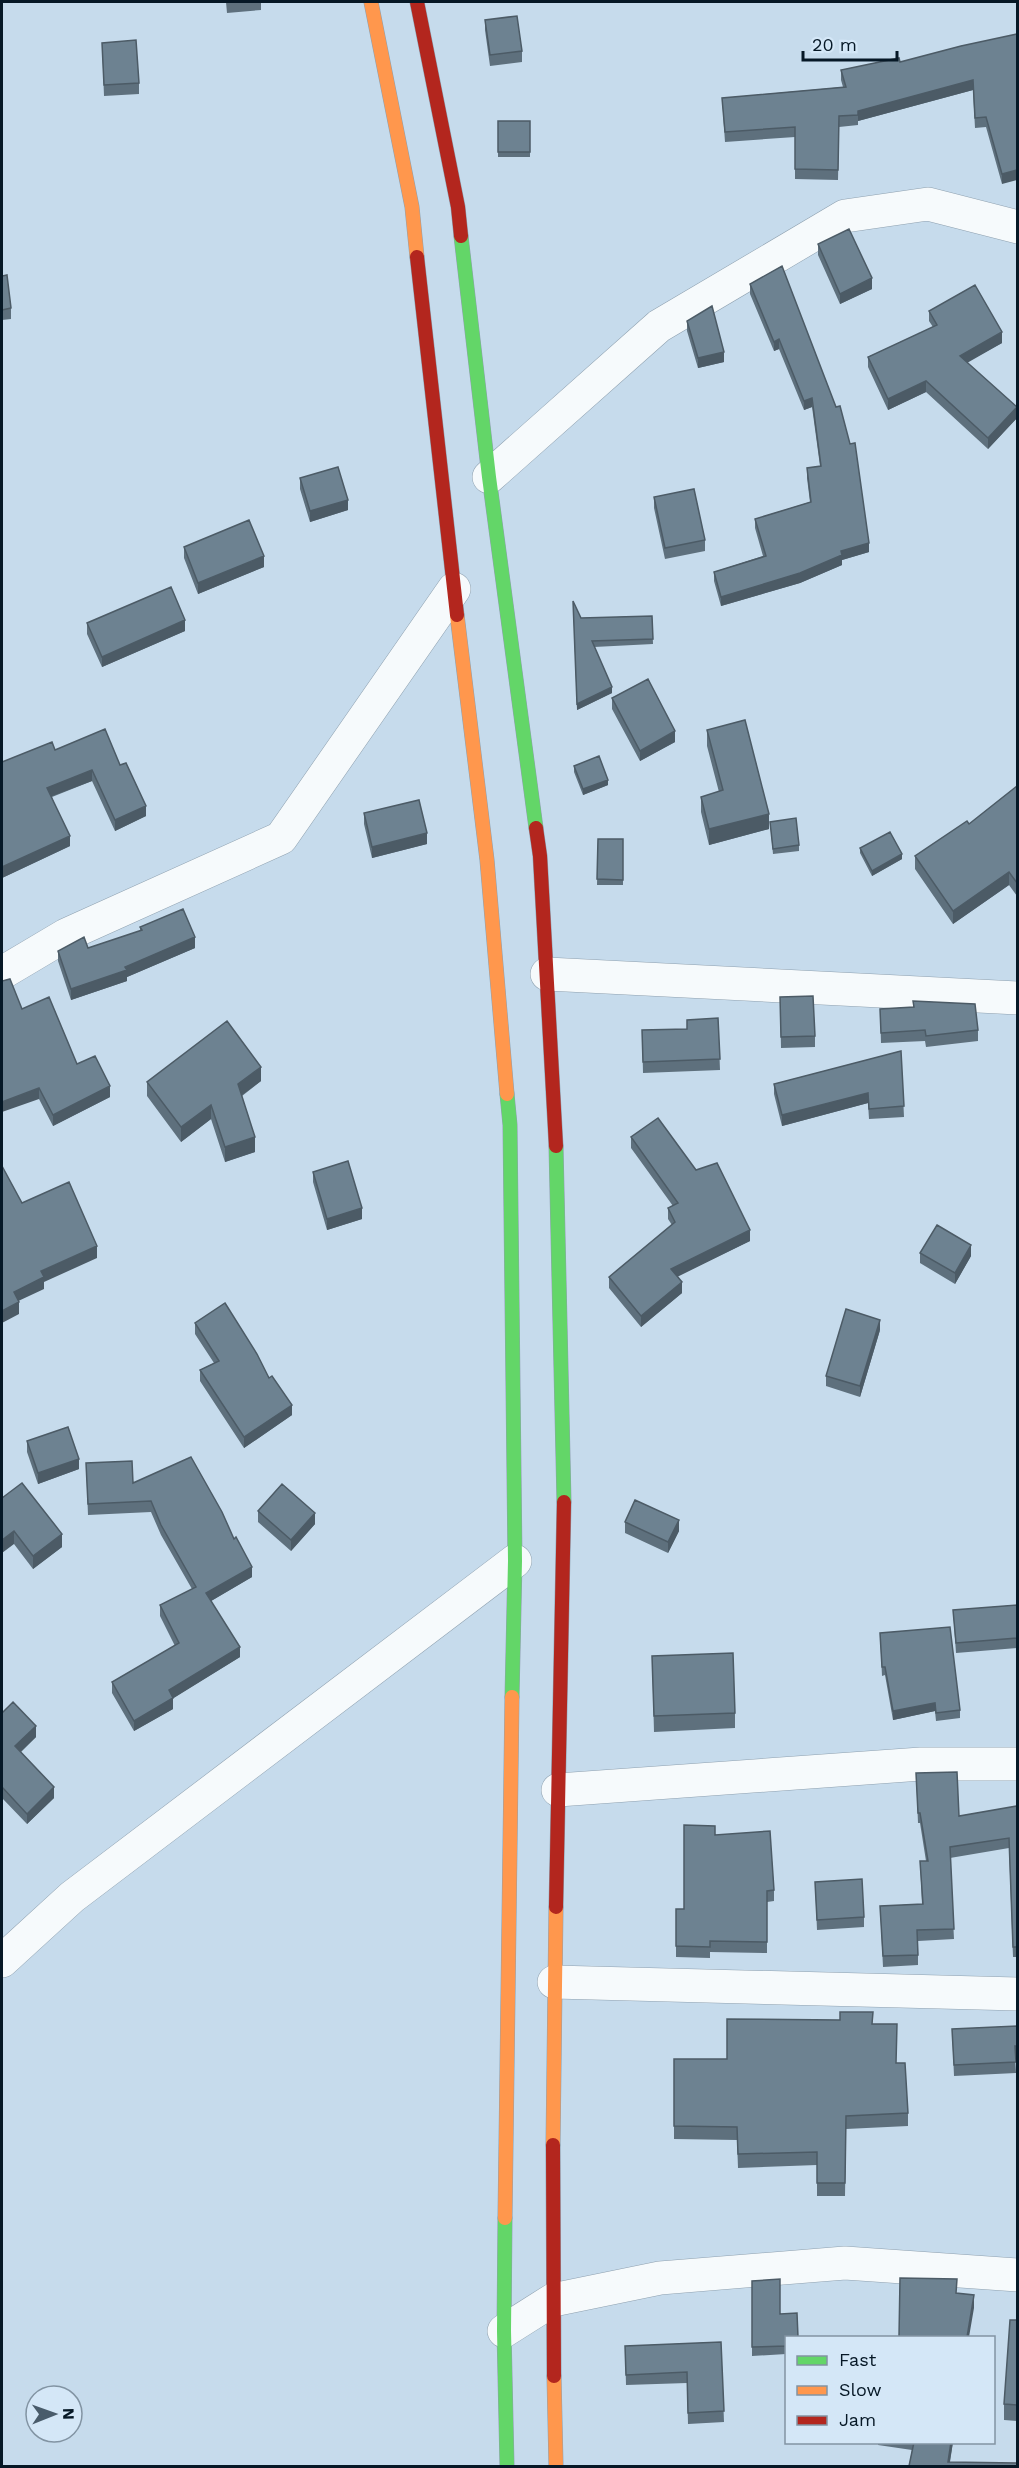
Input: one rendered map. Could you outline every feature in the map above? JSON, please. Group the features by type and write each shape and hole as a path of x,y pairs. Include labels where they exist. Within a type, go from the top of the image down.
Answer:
{"main road":[{"path":"371,2 412,207 454,589 487,860 510,1125 515,1561 504,2331 507,2466"},
{"path":"417,2 458,207 489,477 540,856 556,1130 563,1505 554,1983 553,2300 556,2466"}],"street":[{"path":"489,477 659,326 845,216 928,204 1017,227"},
{"path":"2,973 66,935 281,838 454,589"},
{"path":"547,974 1017,998"},
{"path":"2,1961 72,1897 515,1561"},
{"path":"558,1790 921,1764 1017,1764"},
{"path":"554,1983 1017,1994"},
{"path":"504,2331 553,2300 660,2278 845,2264 1017,2275"}],"building":[{"path":"517,16 522,51 490,55 485,20"},
{"path":"1017,34 1017,170 1002,174 986,117 975,118 973,80 858,111 858,115 839,116 838,170 795,169 795,127 725,132 722,98 846,87 841,70 899,58 900,62"},
{"path":"136,40 139,83 104,85 102,43"},
{"path":"498,121 530,121 530,152 498,152"},
{"path":"849,229 872,278 840,294 818,244"},
{"path":"782,266 836,407 840,406 850,444 855,443 869,543 841,551 842,555 800,573 721,597 714,572 766,556 755,519 811,502 807,468 821,466 812,398 804,401 779,339 774,342 750,284"},
{"path":"7,275 11,308 2,310 2,276"},
{"path":"975,285 1002,332 960,356 1017,407 988,438 926,381 888,399 868,357 937,325 929,311"},
{"path":"712,306 724,352 698,358 687,321"},
{"path":"338,467 348,500 310,511 300,478"},
{"path":"694,489 705,540 665,548 654,497"},
{"path":"249,520 264,556 198,583 184,547"},
{"path":"171,587 185,620 102,657 87,623"},
{"path":"573,601 581,618 652,616 653,639 592,641 612,687 577,704"},
{"path":"648,679 675,731 640,751 612,698"},
{"path":"745,720 769,814 709,829 701,797 723,790 707,730"},
{"path":"105,729 120,765 126,763 146,806 115,820 92,770 47,788 70,836 2,867 2,762 52,742 55,750"},
{"path":"599,756 608,780 583,789 574,766"},
{"path":"1017,786 1017,883 1009,872 953,911 915,856 967,821 969,824"},
{"path":"419,800 427,833 372,847 364,813"},
{"path":"796,818 799,845 773,849 770,822"},
{"path":"890,832 902,854 872,871 860,848"},
{"path":"598,839 623,839 623,880 597,879"},
{"path":"183,909 195,937 125,967 127,970 71,989 58,951 84,937 88,948 142,930 140,927"},
{"path":"10,979 22,1009 49,997 77,1064 95,1056 110,1086 53,1115 39,1088 2,1102 2,981"},
{"path":"813,996 815,1036 781,1037 780,997"},
{"path":"913,1001 975,1004 978,1030 926,1036 925,1030 881,1033 880,1009 914,1007"},
{"path":"718,1018 720,1059 643,1062 642,1030 687,1029 687,1020"},
{"path":"227,1021 261,1067 238,1084 255,1137 225,1147 211,1105 181,1127 147,1082"},
{"path":"901,1051 904,1106 869,1109 868,1093 782,1115 774,1084"},
{"path":"658,1118 696,1170 717,1163 750,1230 671,1269 682,1282 641,1316 609,1277 675,1222 668,1208 678,1203 631,1137"},
{"path":"348,1161 362,1208 327,1219 313,1172"},
{"path":"2,1166 22,1203 69,1182 97,1246 41,1271 44,1277 14,1292 19,1302 2,1311"},
{"path":"937,1225 971,1245 955,1273 920,1253"},
{"path":"225,1303 269,1378 272,1376 292,1405 244,1437 200,1370 219,1361 195,1323"},
{"path":"846,1309 880,1320 860,1386 826,1376"},
{"path":"68,1427 79,1459 38,1473 27,1441"},
{"path":"191,1457 222,1512 234,1539 236,1537 252,1567 206,1593 240,1647 169,1690 173,1698 134,1721 112,1682 179,1643 160,1605 196,1587 161,1525 151,1501 88,1504 86,1463 132,1461 133,1483"},
{"path":"22,1483 62,1534 33,1556 14,1531 2,1540 2,1498"},
{"path":"282,1484 315,1513 291,1540 258,1511"},
{"path":"635,1500 679,1520 668,1542 625,1522"},
{"path":"1017,1605 1017,1638 956,1643 953,1610"},
{"path":"950,1627 960,1710 936,1713 935,1703 893,1711 885,1667 882,1667 880,1633"},
{"path":"733,1653 735,1713 654,1716 652,1656"},
{"path":"13,1702 36,1726 15,1746 54,1787 27,1814 2,1787 2,1713"},
{"path":"957,1772 959,1816 1017,1806 1017,1947 1013,1947 1009,1838 950,1847 954,1929 917,1930 918,1955 883,1956 880,1906 923,1904 920,1861 928,1861 920,1813 918,1813 916,1773"},
{"path":"684,1825 715,1826 715,1835 770,1831 774,1890 767,1891 767,1942 710,1941 710,1947 676,1946 676,1909 684,1909"},
{"path":"862,1879 864,1917 817,1920 815,1882"},
{"path":"840,2012 873,2012 872,2024 897,2024 896,2063 905,2063 908,2113 846,2116 845,2183 817,2183 817,2152 738,2154 737,2127 674,2126 674,2059 727,2059 727,2019 840,2020"},
{"path":"1017,2026 1016,2062 954,2065 952,2029"},
{"path":"900,2278 957,2279 956,2293 974,2295 967,2336 899,2336"},
{"path":"780,2279 780,2314 797,2313 798,2336 785,2336 785,2346 752,2347 752,2281"},
{"path":"1010,2320 1017,2320 1017,2405 1004,2404"},
{"path":"721,2342 724,2411 688,2413 687,2372 626,2375 625,2346"},
{"path":"914,2444 951,2444 948,2462 1017,2463 1017,2466 909,2466"}],"traffic: fast":[{"path":"461,236 489,477 536,828"},
{"path":"507,1094 510,1125 515,1561 512,1697"},
{"path":"556,1146 564,1502"},
{"path":"505,2218 504,2331 507,2466"}],"traffic: slow":[{"path":"371,2 412,207 417,257"},
{"path":"457,615 487,860 507,1094"},
{"path":"505,2218 512,1697"},
{"path":"553,2145 556,1907"},
{"path":"554,2376 556,2466"}],"traffic: jam":[{"path":"417,2 458,207 461,236"},
{"path":"417,257 457,615"},
{"path":"536,828 540,856 556,1146"},
{"path":"556,1907 564,1502"},
{"path":"553,2145 554,2376"}]}
